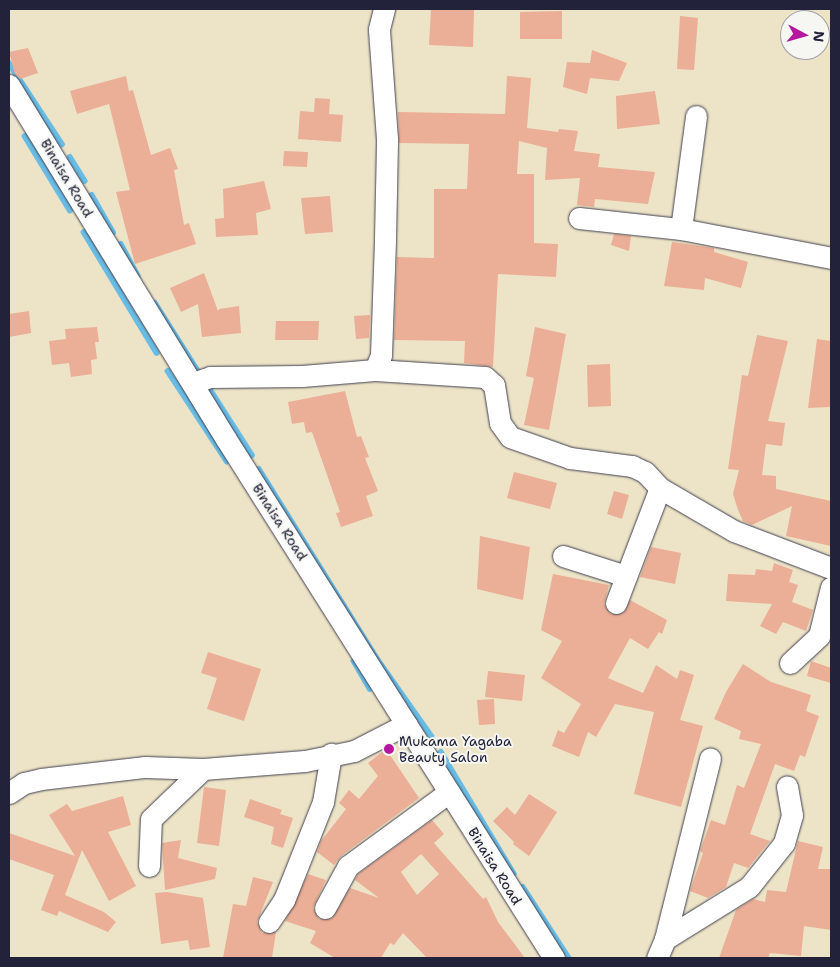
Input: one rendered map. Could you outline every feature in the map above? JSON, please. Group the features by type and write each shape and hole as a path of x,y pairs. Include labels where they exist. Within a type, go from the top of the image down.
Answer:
{"street":[{"path":"375,370 381,355 385,238 387,139 379,29 384,9"},
{"name":"Binaisa Road","path":"9,85 192,383 554,958"},
{"path":"681,228 696,116"},
{"path":"579,218 681,228 831,258"},
{"path":"192,383 210,377 302,376 375,370 485,378 494,385 500,423 510,437 570,458 632,466 646,472 660,488 734,531 831,568"},
{"path":"616,603 660,488"},
{"path":"563,556 626,576"},
{"path":"790,663 819,636 831,587"},
{"path":"9,793 24,783 80,774 145,767 203,770 305,762 331,754 354,750 407,724"},
{"path":"269,922 284,900 320,810 331,754"},
{"path":"657,958 665,939 710,759"},
{"path":"149,866 152,819 203,770"},
{"path":"665,939 749,887 784,843 792,815 787,786"},
{"path":"324,908 348,866 449,792"}],"building":[{"path":"431,9 474,9 473,47 429,45"},
{"path":"562,11 562,39 520,39 520,12"},
{"path":"680,16 698,18 694,70 677,69"},
{"path":"28,48 38,73 20,79 15,74 9,52"},
{"path":"592,50 627,63 619,81 590,78 587,94 563,87 567,62 590,63"},
{"path":"126,76 129,91 133,90 151,155 170,148 178,169 174,170 184,225 189,223 196,244 135,264 116,192 130,190 109,104 77,114 70,91"},
{"path":"507,76 531,78 527,128 558,132 559,129 578,131 574,151 600,154 598,167 655,172 648,204 595,199 594,207 577,205 580,178 545,180 547,148 519,141 517,174 534,174 534,243 558,244 556,277 498,274 493,367 464,363 465,341 394,340 397,257 434,258 434,189 467,189 469,144 399,143 398,112 505,114"},
{"path":"655,91 660,124 617,129 616,96"},
{"path":"315,98 330,99 329,114 343,115 341,142 298,139 300,111 314,112"},
{"path":"284,151 308,152 307,167 283,166"},
{"path":"264,181 271,209 256,213 258,235 216,237 215,219 224,218 223,189"},
{"path":"330,196 333,232 305,234 301,198"},
{"path":"614,234 631,236 629,251 611,245"},
{"path":"672,242 714,248 714,252 748,262 741,288 705,278 704,290 664,286"},
{"path":"204,273 218,311 219,309 239,306 241,333 202,337 198,304 181,312 170,288"},
{"path":"29,311 31,333 9,337 9,314"},
{"path":"370,315 369,338 356,339 354,316"},
{"path":"276,321 319,321 318,340 275,340"},
{"path":"97,327 99,342 95,342 97,359 91,360 92,374 71,377 69,363 52,365 49,341 66,339 65,329"},
{"path":"535,327 566,334 549,430 524,425 534,378 526,376"},
{"path":"757,335 788,341 768,421 785,423 782,446 766,444 762,475 776,476 776,489 831,501 831,546 786,536 792,506 752,525 743,521 738,510 733,494 739,470 728,469 742,375 748,376"},
{"path":"817,339 831,341 830,407 808,408"},
{"path":"610,364 611,406 588,407 587,365"},
{"path":"345,391 357,437 361,436 369,457 365,458 378,491 366,496 373,516 341,527 336,513 340,512 312,432 306,433 304,422 292,424 288,402"},
{"path":"514,472 557,483 550,509 507,498"},
{"path":"614,491 629,495 622,519 607,514"},
{"path":"480,536 530,547 523,600 477,589"},
{"path":"651,547 681,553 675,584 640,577"},
{"path":"774,563 793,570 789,582 798,585 792,602 813,610 806,631 783,622 776,634 760,626 772,604 726,601 728,574 755,575 756,569 772,571"},
{"path":"553,574 609,585 604,604 611,614 623,613 630,600 667,620 662,634 659,632 648,649 630,638 608,678 643,693 656,665 677,679 680,670 694,675 680,720 703,726 681,807 634,794 654,712 615,704 596,737 588,732 579,757 552,746 558,730 564,733 581,704 541,678 562,641 541,630"},
{"path":"208,652 261,669 244,721 207,709 217,678 201,673"},
{"path":"811,661 831,668 831,683 807,676"},
{"path":"743,664 771,682 811,695 806,711 819,716 805,757 800,755 794,771 775,764 750,834 770,841 748,868 734,863 726,887 708,898 690,891 703,853 700,851 711,820 725,825 737,785 744,788 761,744 739,739 741,731 714,719 726,692"},
{"path":"488,671 525,675 522,701 485,697"},
{"path":"494,699 495,724 479,725 477,700"},
{"path":"386,749 419,798 341,856 334,865 317,852 321,841 346,809 339,803 349,790 359,799 378,776 368,763"},
{"path":"204,787 226,790 219,846 197,843"},
{"path":"529,794 557,812 529,856 513,844 514,842 493,821 507,807 515,815"},
{"path":"123,796 131,825 108,832 136,886 109,901 82,850 65,895 104,912 116,922 108,932 59,911 57,916 41,910 54,875 9,859 9,833 75,856 49,815 67,804 72,811"},
{"path":"250,799 282,810 280,814 293,818 283,848 271,844 274,827 244,817"},
{"path":"432,820 444,834 434,843 483,899 486,897 498,922 525,958 427,958 403,933 394,945 390,943 381,958 335,958 310,943 316,931 285,921 308,874 326,880 313,908 319,919 332,918 350,888 379,898 355,880 358,874","holes":["421,854 439,874 417,895 401,872"]},
{"path":"181,840 178,858 217,868 215,879 165,890 162,843"},
{"path":"798,841 823,847 818,869 831,869 831,930 804,926 801,956 770,953 768,958 719,958 736,910 753,899 765,902 767,890 786,892"},
{"path":"253,877 273,882 257,922 262,933 276,932 272,958 223,958 233,904 246,906"},
{"path":"167,892 203,898 210,947 190,950 188,940 161,944 155,893"}],"waterway":[{"path":"9,63 62,144"},
{"path":"25,136 70,210"},
{"path":"70,157 85,181"},
{"path":"92,195 113,232"},
{"path":"84,232 157,353"},
{"path":"121,244 138,276"},
{"path":"155,303 198,371"},
{"path":"168,371 227,461"},
{"path":"208,386 252,455"},
{"path":"259,469 378,660 435,741"},
{"path":"354,661 370,689"},
{"path":"441,752 514,874"},
{"path":"523,887 569,958"}],"place":[{"name":"Mukama Yagaba Beauty Salon","path":"389,749"}]}
